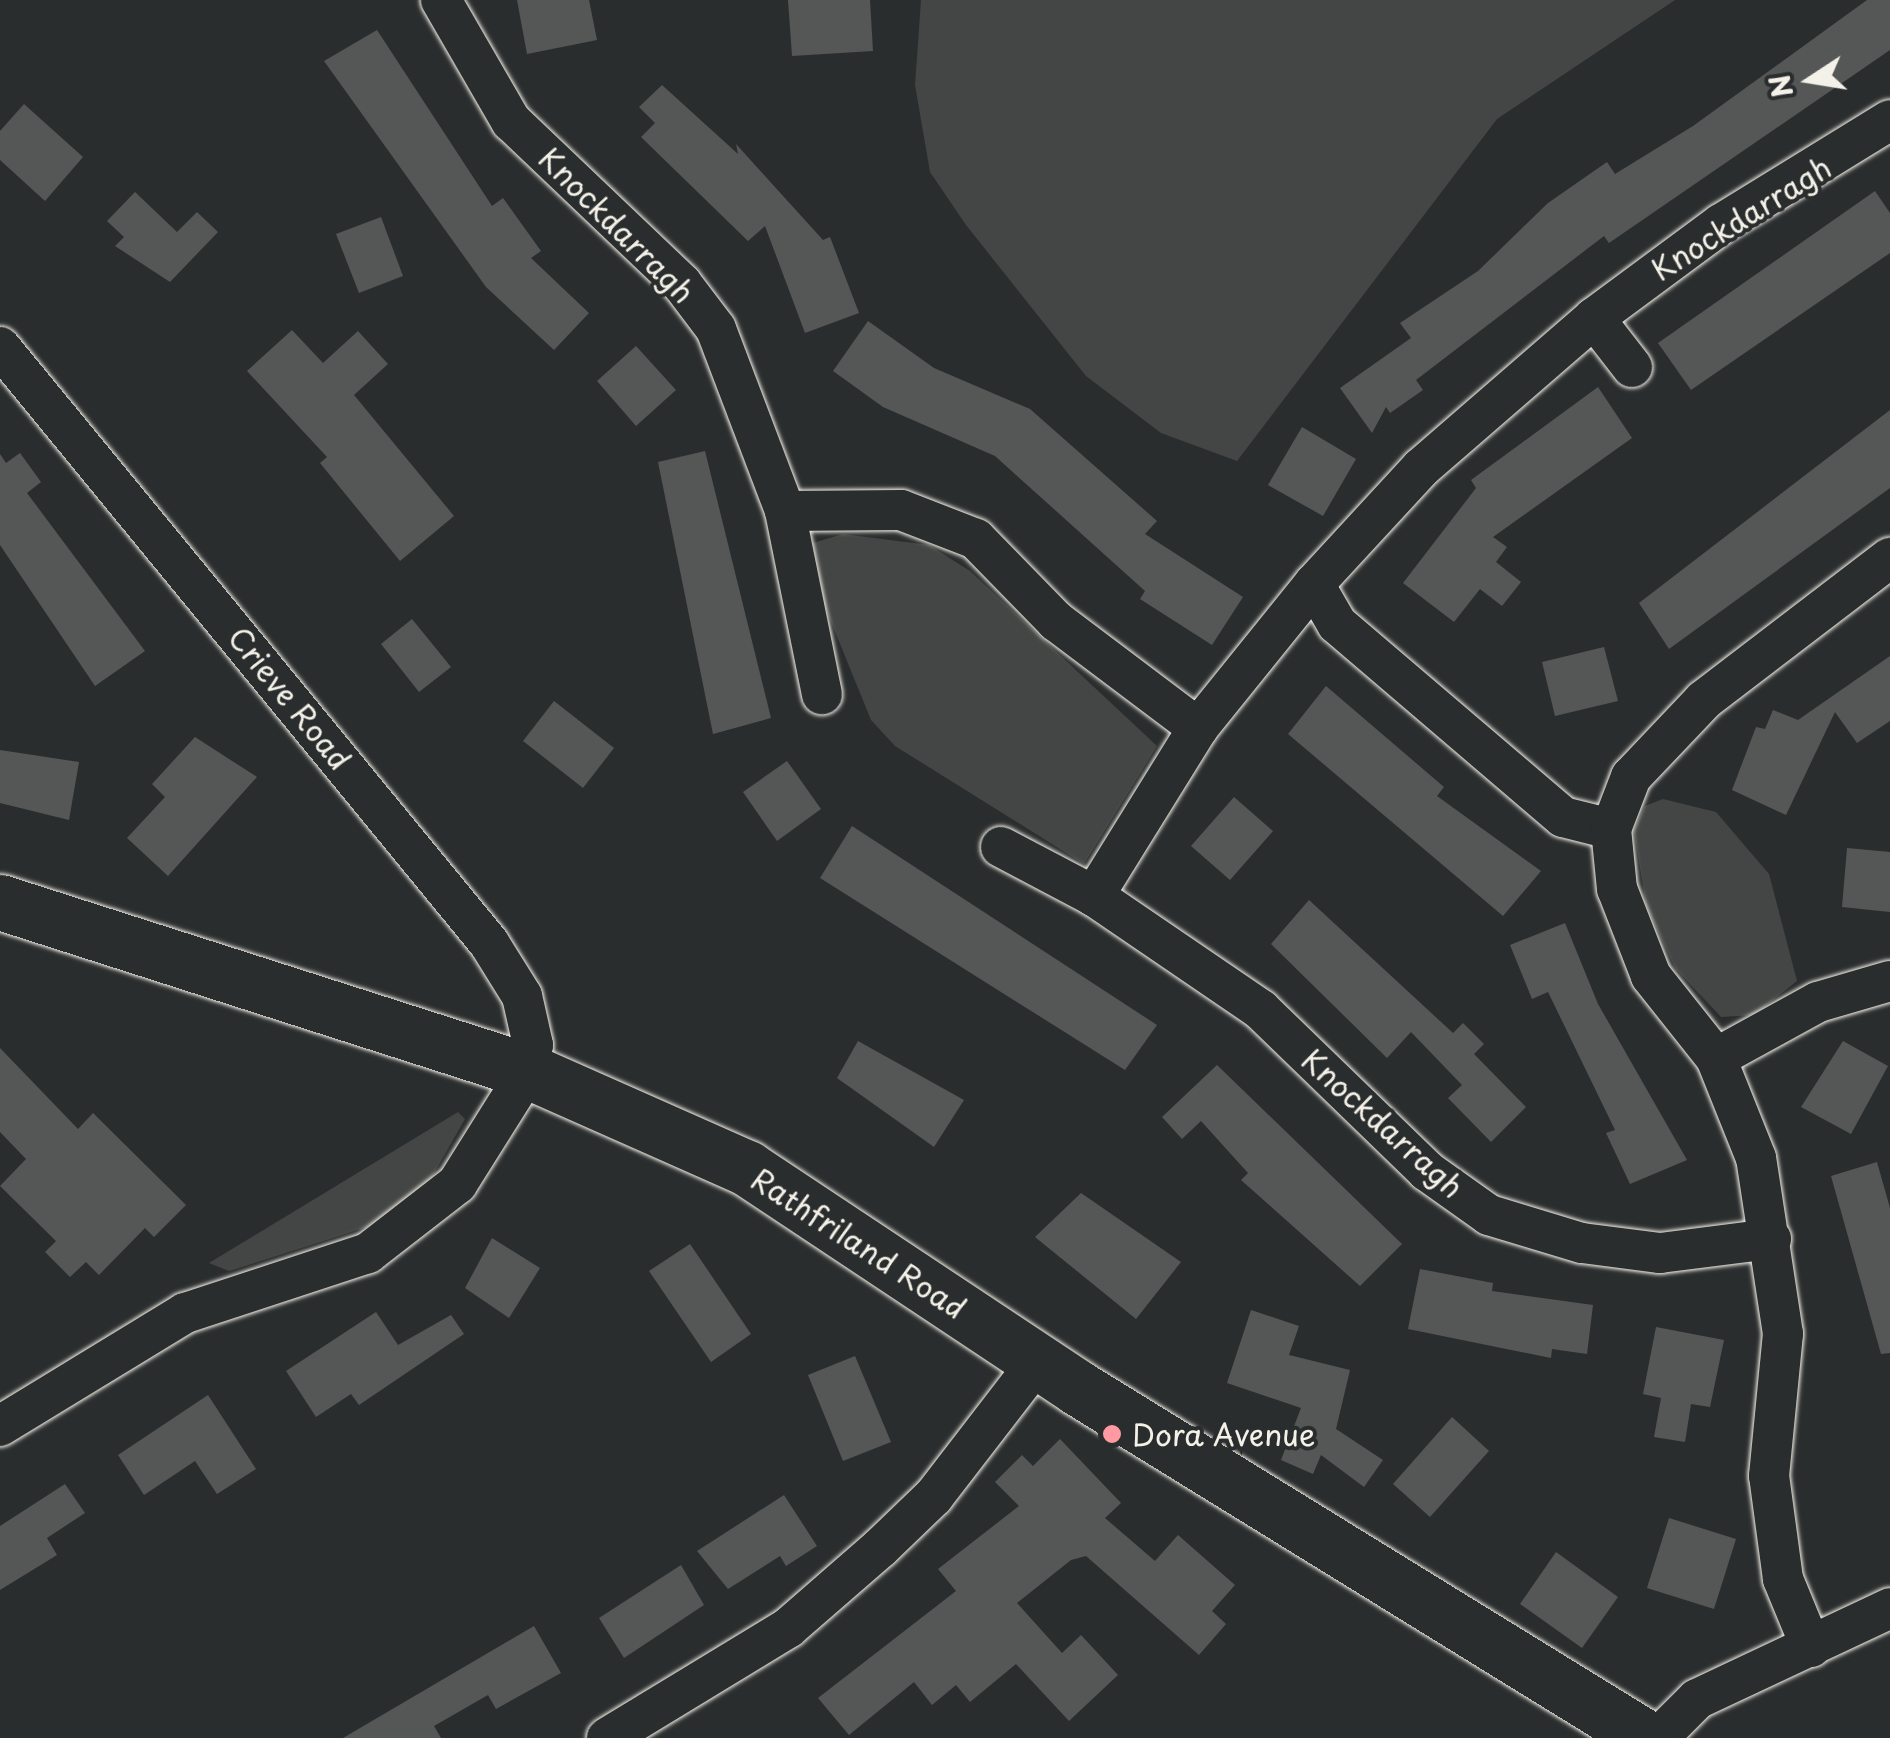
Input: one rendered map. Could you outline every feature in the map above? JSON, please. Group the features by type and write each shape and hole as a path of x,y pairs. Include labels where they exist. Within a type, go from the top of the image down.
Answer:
{"main road":[{"name":"Rathfriland Road","path":"0,902 528,1072 747,1168 1038,1361 1632,1734"}],"street":[{"name":"Knockdarragh","path":"441,0 511,121 682,284 716,329 785,511 822,694"},
{"name":"Knockdarragh","path":"1094,896 1198,728 1314,584 1421,468 1594,318 1721,224 1890,120"},
{"path":"1594,318 1632,367"},
{"name":"Crieve Road","path":"0,348 489,944 522,996 528,1072"},
{"path":"785,511 900,510 976,539 1056,621 1198,728"},
{"path":"1811,1647 1783,1579 1769,1476 1783,1334 1756,1158 1716,1058 1651,976 1617,889 1611,829 1631,777 1704,700 1890,558"},
{"path":"1314,584 1336,624 1563,816 1611,829"},
{"name":"Knockdarragh","path":"1001,846 1094,896 1261,1010 1427,1171 1489,1215 1582,1243 1660,1252 1771,1239"},
{"path":"1716,1058 1818,1002 1890,981"},
{"path":"0,1426 186,1314 368,1254 457,1184 528,1072"},
{"path":"607,1738 788,1628 880,1548 934,1496 1038,1361"},
{"path":"1632,1734 1890,1608"}],"shaded area":[{"path":"921,0 1675,0 1497,119 1237,461 1161,433 1086,376 966,225 930,172 915,85"},
{"path":"843,534 929,545 970,571 1157,746 1084,864 895,746 871,720 825,607 813,543"},
{"path":"1663,799 1716,812 1769,874 1797,981 1754,1015 1721,1017 1675,968 1646,905 1634,830 1645,806"},
{"path":"458,1112 465,1119 429,1182 370,1226 229,1271 209,1263"}],"building":[{"path":"517,0 589,0 597,40 527,54"},
{"path":"788,0 870,0 873,51 792,56"},
{"path":"1867,0 1890,0 1890,50 1609,243 1604,236 1416,380 1423,390 1390,413 1386,407 1372,433 1340,388 1411,338 1400,323 1478,271 1548,203 1607,162 1615,174 1693,126"},
{"path":"377,30 492,206 503,198 541,251 531,258 589,313 554,350 486,287 324,61"},
{"path":"662,85 738,154 736,144 823,240 830,237 859,313 805,333 765,226 748,241 641,137 655,123 639,107"},
{"path":"24,104 83,157 45,201 0,160 0,131"},
{"path":"1875,191 1890,213 1890,253 1691,390 1658,343"},
{"path":"135,192 177,232 197,212 218,232 170,282 115,246 124,237 107,221"},
{"path":"381,217 403,276 359,293 336,234"},
{"path":"868,321 934,368 1030,409 1157,521 1145,534 1243,597 1212,645 1140,599 1145,591 995,456 883,407 833,371"},
{"path":"292,330 323,363 358,331 388,364 354,395 454,516 400,561 320,463 327,457 247,371"},
{"path":"636,346 676,390 636,426 597,381"},
{"path":"1598,387 1632,438 1493,537 1507,547 1496,562 1521,582 1502,606 1480,589 1454,622 1403,583 1476,488 1471,480"},
{"path":"1890,410 1890,488 1669,649 1639,603"},
{"path":"1302,427 1356,459 1323,516 1268,485"},
{"path":"705,451 771,718 713,734 658,462"},
{"path":"20,453 41,482 27,493 145,651 95,686 0,545 0,454 6,463"},
{"path":"412,619 451,667 419,692 381,644"},
{"path":"1604,647 1618,701 1555,716 1542,662"},
{"path":"1890,656 1890,721 1857,743 1835,712 1786,815 1732,790 1756,727 1765,729 1773,710 1798,720"},
{"path":"1326,686 1444,787 1437,796 1541,871 1503,916 1288,734"},
{"path":"554,701 614,748 583,788 523,741"},
{"path":"195,737 257,777 168,876 127,838 165,797 152,784"},
{"path":"0,750 79,762 69,820 0,803"},
{"path":"787,761 821,809 777,841 743,792"},
{"path":"1234,797 1273,831 1230,880 1191,846"},
{"path":"852,826 1157,1025 1125,1070 820,878"},
{"path":"1847,848 1890,852 1890,912 1842,907"},
{"path":"1309,900 1453,1033 1463,1023 1484,1044 1474,1054 1526,1107 1491,1142 1448,1098 1462,1085 1411,1032 1387,1058 1271,944"},
{"path":"1565,923 1598,1004 1687,1160 1630,1184 1606,1133 1615,1130 1548,992 1532,999 1510,945"},
{"path":"858,1041 964,1100 934,1147 837,1078"},
{"path":"1843,1041 1888,1066 1851,1134 1801,1107"},
{"path":"0,1048 78,1129 93,1113 186,1205 154,1237 145,1228 99,1275 86,1262 70,1277 45,1252 56,1241 0,1186 26,1159 0,1132"},
{"path":"1217,1065 1402,1244 1360,1286 1241,1180 1248,1173 1201,1121 1182,1139 1162,1117"},
{"path":"1877,1162 1890,1208 1890,1353 1881,1354 1831,1176"},
{"path":"1081,1193 1181,1262 1136,1319 1035,1237"},
{"path":"492,1238 540,1268 509,1318 465,1288"},
{"path":"690,1244 751,1334 711,1362 649,1271"},
{"path":"1420,1269 1493,1283 1492,1291 1593,1305 1587,1354 1552,1349 1551,1358 1408,1329"},
{"path":"1251,1310 1299,1326 1289,1355 1350,1370 1336,1429 1383,1460 1364,1487 1321,1455 1313,1474 1281,1460 1301,1408 1227,1383"},
{"path":"376,1312 398,1345 451,1315 464,1334 359,1405 351,1394 316,1417 286,1371"},
{"path":"1656,1327 1724,1340 1710,1407 1691,1404 1685,1442 1654,1437 1661,1398 1643,1394"},
{"path":"855,1356 891,1442 843,1461 808,1375"},
{"path":"208,1395 256,1469 217,1494 195,1461 144,1495 118,1455"},
{"path":"1452,1417 1489,1451 1430,1517 1393,1484"},
{"path":"1060,1439 1121,1503 1105,1518 1155,1561 1178,1535 1235,1585 1212,1611 1226,1624 1199,1655 1086,1556 1071,1560 1017,1603 1062,1653 1081,1635 1118,1675 1069,1721 1016,1664 970,1702 956,1685 932,1705 914,1682 849,1735 818,1698 956,1591 938,1569 1019,1506 995,1482 1022,1455 1033,1466"},
{"path":"65,1484 85,1513 47,1538 57,1555 0,1590 0,1526"},
{"path":"784,1495 817,1546 786,1566 780,1556 728,1589 697,1551"},
{"path":"1669,1518 1736,1539 1714,1609 1647,1588"},
{"path":"1556,1552 1618,1597 1582,1648 1520,1604"},
{"path":"681,1565 704,1605 624,1658 599,1618"},
{"path":"534,1626 561,1673 496,1709 488,1695 434,1726 441,1738 343,1738"}],"place":[{"name":"Dora Avenue","path":"1112,1434"}]}
